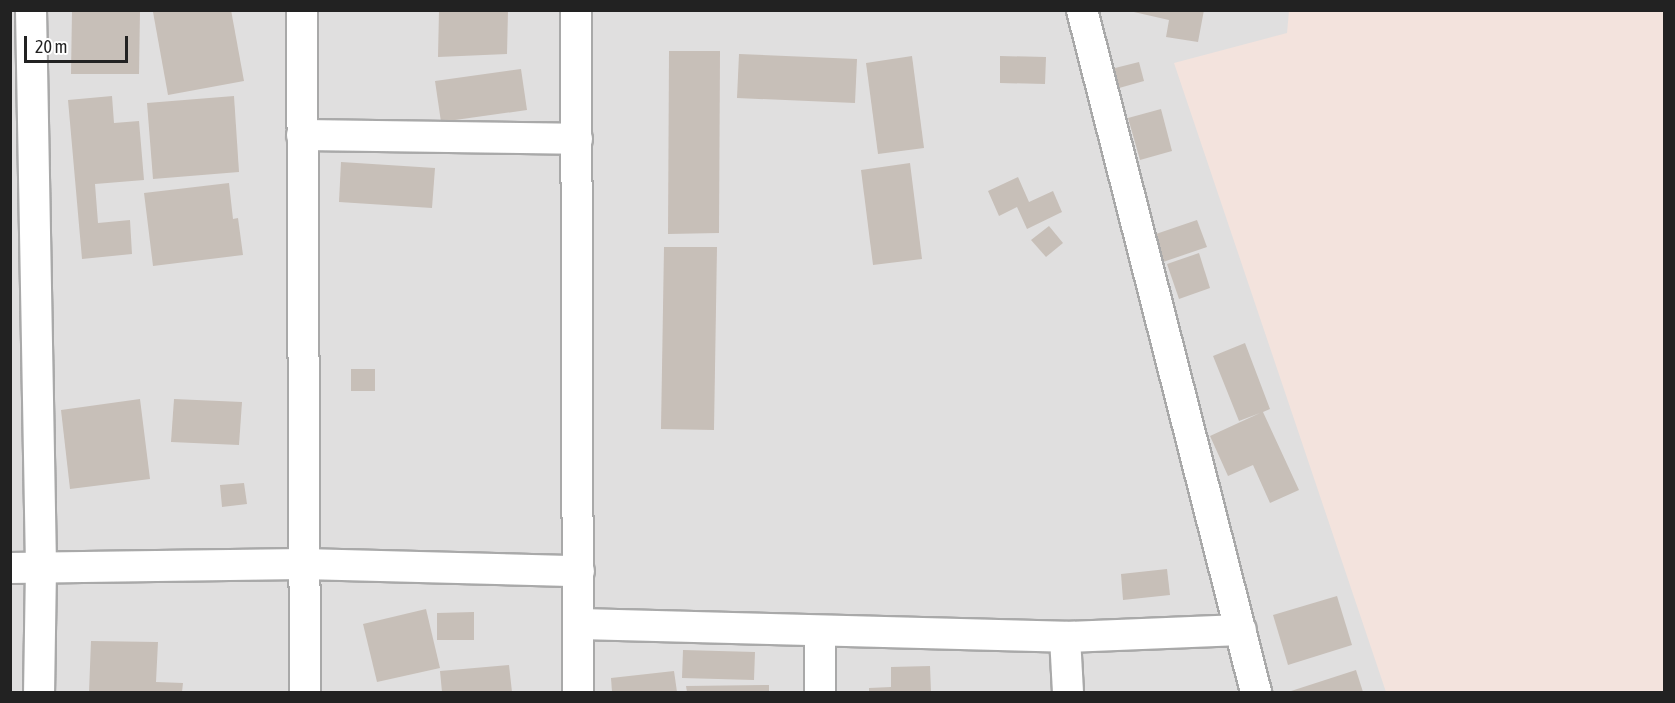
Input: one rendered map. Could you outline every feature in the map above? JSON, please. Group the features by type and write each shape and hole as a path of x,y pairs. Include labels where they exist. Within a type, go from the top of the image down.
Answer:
{"street":[{"path":"32,10 41,568 39,693"},
{"path":"302,10 305,693"},
{"path":"576,10 580,624 578,693"},
{"path":"1082,10 1256,693"},
{"path":"302,135 577,139"},
{"path":"10,568 303,564 579,571"},
{"path":"580,624 820,633 1065,637 1241,630"},
{"path":"820,633 820,693"},
{"path":"1065,637 1068,693"}],"shaded area":[{"path":"10,11 1326,11 1465,692 11,692"},
{"path":"1289,11 1664,11 1664,692 1386,692 1174,63 1287,33"}],"building":[{"path":"72,10 140,10 139,74 71,74"},
{"path":"231,10 244,81 168,95 153,12"},
{"path":"439,10 508,10 507,54 438,57"},
{"path":"1125,10 1204,10 1198,42 1166,37 1169,20"},
{"path":"669,51 720,51 719,233 668,234"},
{"path":"739,54 857,59 855,103 737,98"},
{"path":"912,56 924,148 878,154 866,63"},
{"path":"1000,56 1046,57 1045,84 1000,83"},
{"path":"1139,62 1144,81 1112,90 1107,70"},
{"path":"521,69 527,110 441,122 435,81"},
{"path":"112,96 114,123 139,121 144,180 95,184 98,223 130,220 132,254 82,259 68,100"},
{"path":"234,96 239,172 153,179 147,103"},
{"path":"1161,109 1172,151 1140,160 1128,118"},
{"path":"341,162 435,168 432,208 339,202"},
{"path":"910,163 922,259 873,265 861,170"},
{"path":"1018,177 1029,202 1053,191 1062,212 1027,229 1017,207 999,216 988,191"},
{"path":"229,183 233,219 238,218 243,255 153,266 144,193"},
{"path":"1197,220 1207,247 1163,262 1153,235"},
{"path":"1049,226 1063,243 1046,257 1031,240"},
{"path":"664,247 717,247 714,430 661,429"},
{"path":"1199,253 1210,288 1179,299 1167,264"},
{"path":"1245,343 1270,409 1263,412 1299,490 1270,503 1253,465 1228,476 1210,436 1260,413 1239,421 1213,356"},
{"path":"351,369 375,369 375,391 351,391"},
{"path":"140,399 150,479 70,489 61,410"},
{"path":"174,399 242,402 239,445 171,442"},
{"path":"244,483 247,504 222,507 220,485"},
{"path":"1167,569 1170,595 1123,600 1121,574"},
{"path":"1337,596 1352,645 1288,665 1273,615"},
{"path":"426,609 440,668 377,682 363,624"},
{"path":"474,612 474,640 437,640 437,613"},
{"path":"91,641 158,642 156,682 183,683 182,692 89,692"},
{"path":"683,650 755,652 754,680 682,678"},
{"path":"509,665 512,692 442,692 440,671"},
{"path":"930,666 931,692 869,692 869,688 891,687 891,667"},
{"path":"1356,670 1363,692 1288,692"},
{"path":"674,671 677,692 612,692 611,678"},
{"path":"769,685 769,692 687,692 686,686"}]}
